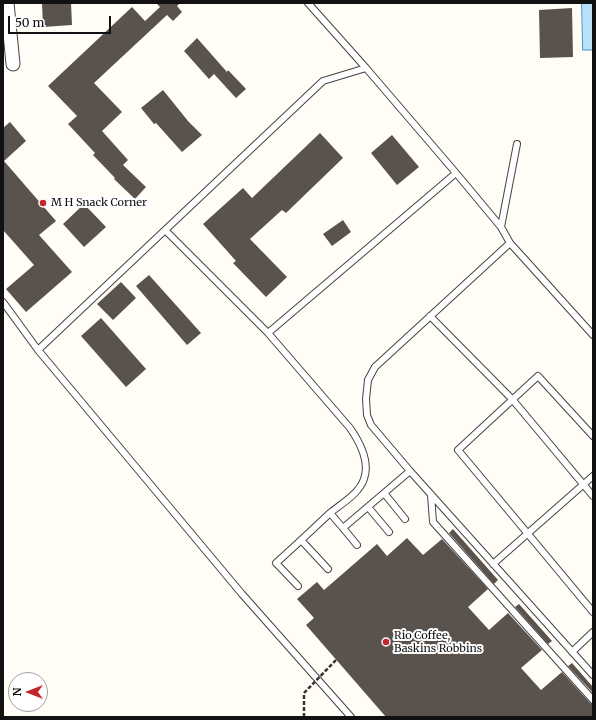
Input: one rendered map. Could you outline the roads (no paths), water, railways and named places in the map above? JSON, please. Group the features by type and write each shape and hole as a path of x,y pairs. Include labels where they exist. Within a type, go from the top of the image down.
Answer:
{"street":[{"path":"8,3 13,64"}],"lane":[{"path":"308,3 456,172 501,227 510,243 593,335"},
{"path":"38,350 323,80 366,68"},
{"path":"501,227 517,144"},
{"path":"268,334 456,172"},
{"path":"165,230 268,334 350,428 359,442 364,456 365,471 364,479 357,490 276,563 298,586"},
{"path":"510,243 375,367 368,380 366,399 367,415 371,425 410,472 593,675"},
{"path":"3,302 38,350 242,594 351,717"},
{"path":"430,316 512,399 593,496"},
{"path":"593,436 538,376 458,450 593,612"},
{"path":"343,528 410,472"},
{"path":"493,564 593,476"},
{"path":"384,493 405,519"},
{"path":"431,496 433,522 593,700"},
{"path":"368,507 389,532"},
{"path":"330,513 357,545"},
{"path":"301,540 328,569"},
{"path":"572,652 593,632"}],"water":[{"path":"582,3 593,3 593,50 583,50"}],"place":[{"name":"M H Snack Corner","path":"43,203"},
{"name":"Rio Coffee, Baskins Robbins","path":"386,642"}]}
